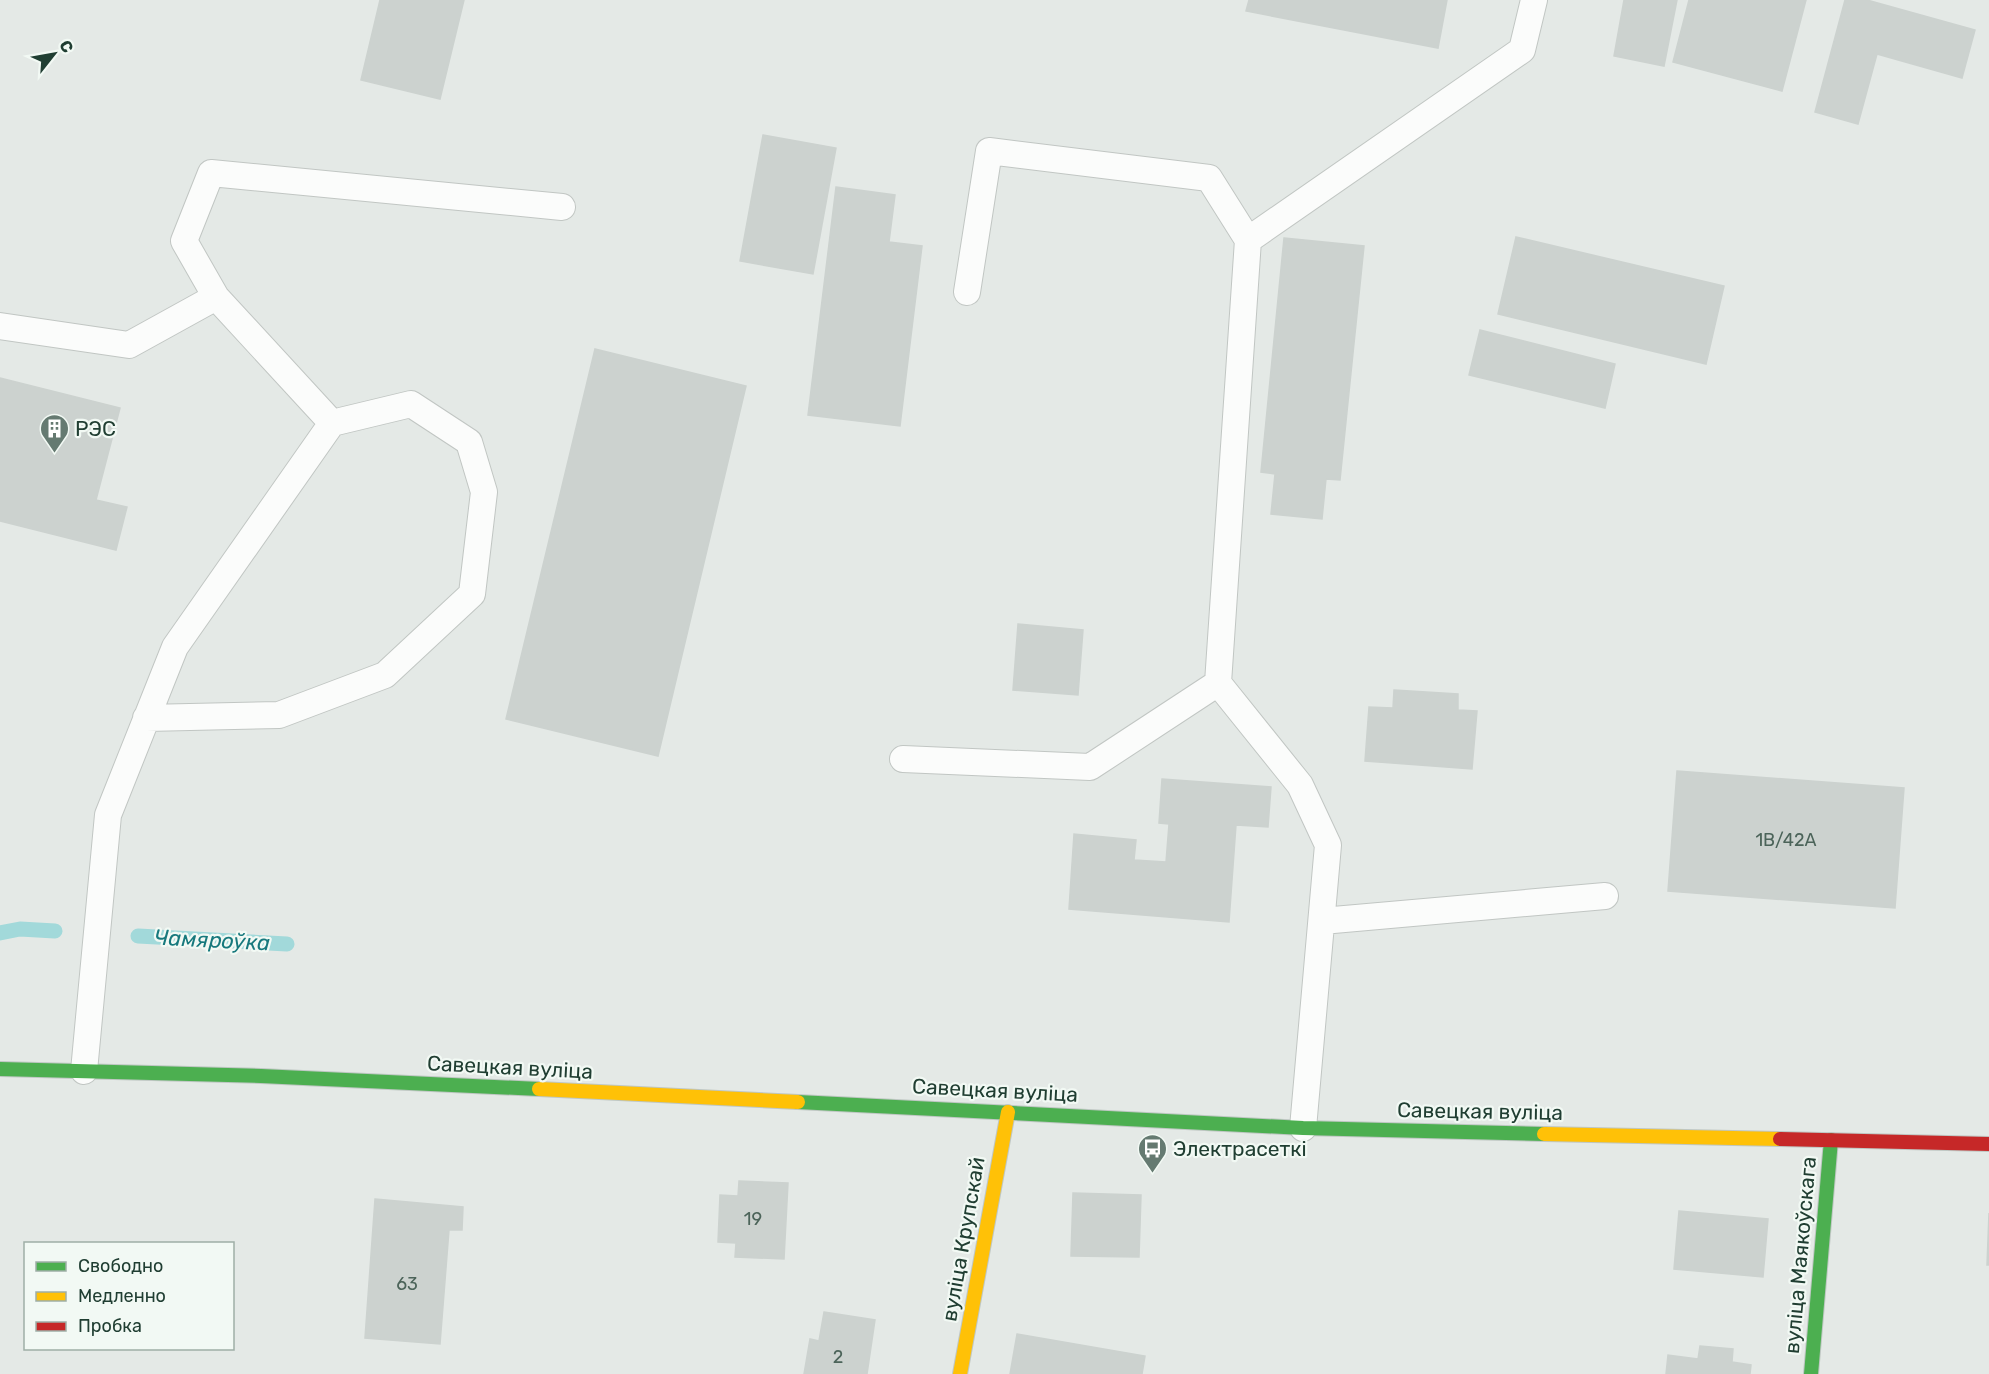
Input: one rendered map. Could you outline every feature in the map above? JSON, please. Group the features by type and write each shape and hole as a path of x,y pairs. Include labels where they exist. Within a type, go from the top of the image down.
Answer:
{"street":[{"name":"Савецкая вуліца","path":"0,1069 261,1076 1303,1128 1989,1144"},
{"name":"вуліца Крупскай","path":"960,1374 1008,1112"},
{"name":"вуліца Маякоўскага","path":"1810,1374 1831,1140"}],"lane":[{"path":"1248,240 1522,50 1534,0"},
{"path":"966,292 989,151 1209,178 1248,240 1218,683 1300,785 1328,845 1303,1128"},
{"path":"332,423 216,297 184,241 211,172 562,207"},
{"path":"0,326 129,345 216,297"},
{"path":"84,1071 108,815 146,718 175,647 332,423 411,404 469,442 484,492 472,594 385,675 279,715 146,718"},
{"path":"903,759 1090,767 1218,683"},
{"path":"1322,921 1605,896"}],"building":[{"path":"380,0 464,0 440,99 361,80"},
{"path":"1249,0 1447,0 1438,48 1246,11"},
{"path":"1624,0 1677,0 1664,66 1614,56"},
{"path":"1689,0 1806,0 1782,91 1673,62"},
{"path":"1845,0 1867,0 1975,30 1962,78 1877,54 1858,124 1815,112"},
{"path":"763,135 836,148 813,274 740,261"},
{"path":"836,187 895,195 889,242 922,246 900,426 808,415"},
{"path":"1516,237 1724,286 1706,364 1498,314"},
{"path":"1284,238 1364,246 1340,480 1326,479 1322,519 1271,514 1275,474 1261,472"},
{"path":"1480,330 1615,364 1605,408 1469,375"},
{"path":"595,349 746,386 658,756 506,719"},
{"name":"РЭС","path":"0,378 120,408 96,500 127,507 116,550 0,521"},
{"path":"1018,624 1083,630 1078,695 1013,690"},
{"path":"1394,690 1458,694 1458,710 1477,711 1472,769 1365,761 1369,707 1393,708"},
{"path":"1677,771 1904,788 1895,908 1668,891"},
{"path":"1162,779 1271,787 1268,827 1236,825 1229,922 1069,909 1074,834 1136,840 1134,860 1166,862 1169,824 1159,823"},
{"path":"739,1181 788,1183 784,1259 735,1257 736,1243 718,1242 720,1195 738,1196"},
{"path":"1073,1193 1141,1195 1139,1257 1071,1256"},
{"path":"375,1199 463,1207 462,1230 449,1230 440,1344 365,1338"},
{"path":"1679,1211 1768,1219 1763,1277 1674,1269"},
{"path":"1989,1213 1989,1265 1987,1265"},
{"path":"824,1312 875,1320 867,1374 804,1374 810,1339 819,1341"},
{"path":"1017,1334 1145,1356 1142,1374 1010,1374"},
{"path":"1700,1346 1733,1349 1732,1362 1751,1365 1750,1374 1666,1374 1668,1355 1698,1359"}],"waterway":[{"name":"Чамяроўка","path":"0,933 20,929 55,931"},
{"name":"Чамяроўка","path":"138,936 287,944"}],"traffic: fast":[{"path":"0,1069 261,1076 539,1089"},
{"path":"798,1102 1303,1128 1544,1134"},
{"path":"1811,1374 1831,1140"}],"traffic: slow":[{"path":"539,1089 798,1102"},
{"path":"960,1374 1008,1112"},
{"path":"1544,1134 1780,1139"}],"traffic: jam":[{"path":"1780,1139 1989,1144"}],"place":[{"name":"РЭС","path":"54,454"},
{"name":"Электрасеткі","path":"1152,1174"}]}
